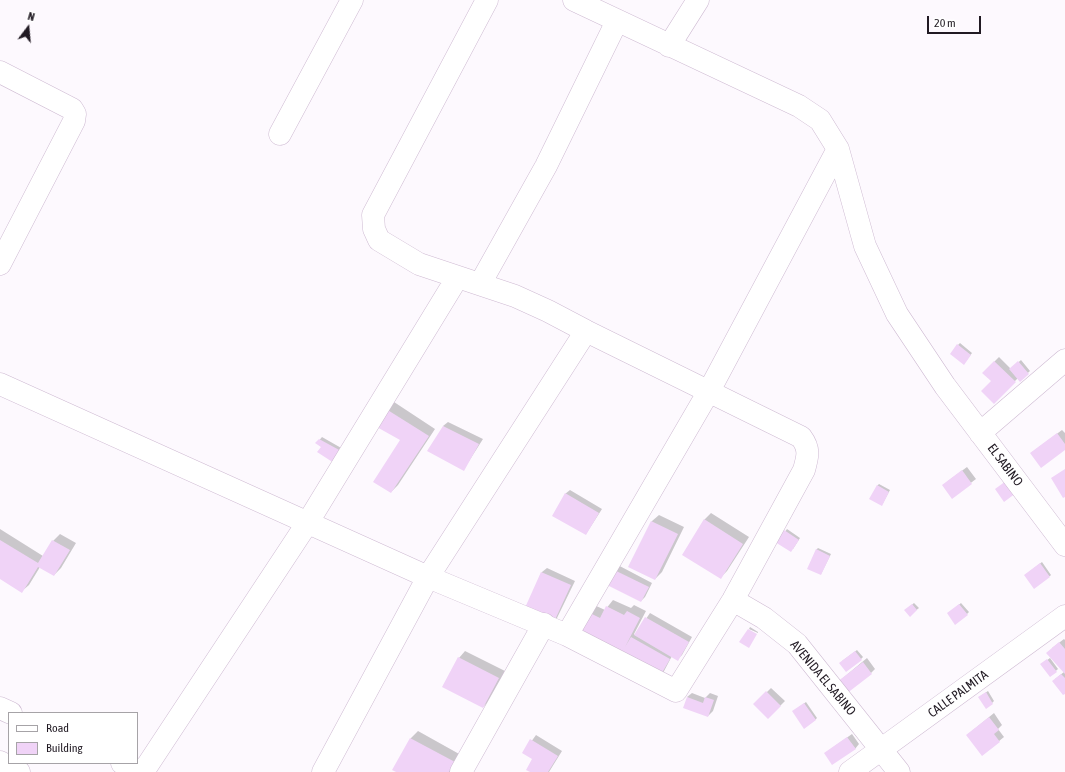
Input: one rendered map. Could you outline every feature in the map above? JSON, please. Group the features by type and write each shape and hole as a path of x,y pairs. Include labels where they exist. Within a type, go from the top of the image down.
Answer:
{"street":[{"path":"280,134 352,0"},
{"path":"0,384 428,577 567,634 676,691 733,600 804,470 809,456 807,446 801,437 535,305 480,284 457,278 419,264 379,240 374,229 373,215 487,0"},
{"name":"EL SABINO","path":"574,0 799,106 820,120 838,150 865,246 897,314 945,386 1065,545"},
{"path":"669,46 698,0"},
{"path":"480,284 546,166 616,21"},
{"path":"0,72 72,108 75,114 74,122 0,264"},
{"path":"567,634 709,391 838,150"},
{"path":"124,764 142,772 308,522 457,278"},
{"path":"323,772 428,577 586,331"},
{"path":"980,433 1065,360"},
{"name":"AVENIDA EL SABINO","path":"733,600 764,618 797,644 899,772"},
{"name":"CALLE PALMITA","path":"850,772 1065,616"},
{"path":"462,772 544,624"},
{"path":"0,762 20,772"}],"building":[{"path":"957,344 971,355 964,365 950,354"},
{"path":"994,361 1016,382 994,404 981,391 991,381 982,373"},
{"path":"1018,361 1029,374 1020,382 1009,369"},
{"path":"386,409 429,436 391,493 373,482 400,440 375,426"},
{"path":"443,426 479,444 464,471 427,451"},
{"path":"1057,433 1065,444 1065,450 1041,468 1030,453"},
{"path":"319,439 341,451 334,463 317,452 321,447 315,443"},
{"path":"1065,469 1065,497 1063,498 1051,478"},
{"path":"962,470 972,484 952,499 942,485"},
{"path":"1006,481 1016,493 1004,502 995,489"},
{"path":"877,485 889,492 882,506 869,499"},
{"path":"565,493 599,513 586,535 552,516"},
{"path":"704,519 743,544 721,579 682,555"},
{"path":"651,521 678,534 655,580 628,567"},
{"path":"784,530 799,540 791,552 775,542"},
{"path":"0,540 38,563 52,540 70,550 54,576 38,567 22,593 0,579"},
{"path":"816,549 830,556 821,575 807,569"},
{"path":"1040,563 1050,577 1034,589 1024,575"},
{"path":"608,567 649,587 641,602 601,582"},
{"path":"541,572 571,585 553,624 524,610"},
{"path":"912,604 917,610 910,617 904,610"},
{"path":"959,604 968,615 955,625 947,613"},
{"path":"606,606 624,615 627,611 640,618 625,647 631,637 670,659 659,678 573,633 584,610 600,618"},
{"path":"645,617 689,642 678,661 634,635"},
{"path":"748,629 757,634 749,648 739,642"},
{"path":"1059,642 1065,649 1065,674 1046,653"},
{"path":"855,651 862,660 846,672 839,663"},
{"path":"458,657 499,678 483,708 442,687"},
{"path":"1047,659 1057,672 1050,677 1040,664"},
{"path":"863,662 872,674 846,694 837,682"},
{"path":"1061,674 1065,678 1065,694 1063,695 1052,681"},
{"path":"766,691 781,706 768,719 753,704"},
{"path":"986,692 993,704 986,709 978,697"},
{"path":"687,697 703,703 705,697 714,700 708,717 683,708"},
{"path":"804,703 816,720 804,729 792,711"},
{"path":"989,717 999,730 994,734 1000,742 982,756 966,735"},
{"path":"847,737 856,749 832,765 824,753"},
{"path":"410,738 455,762 449,772 396,772 392,770"},
{"path":"530,739 558,756 548,772 530,772 526,770 532,759 522,753"}]}
